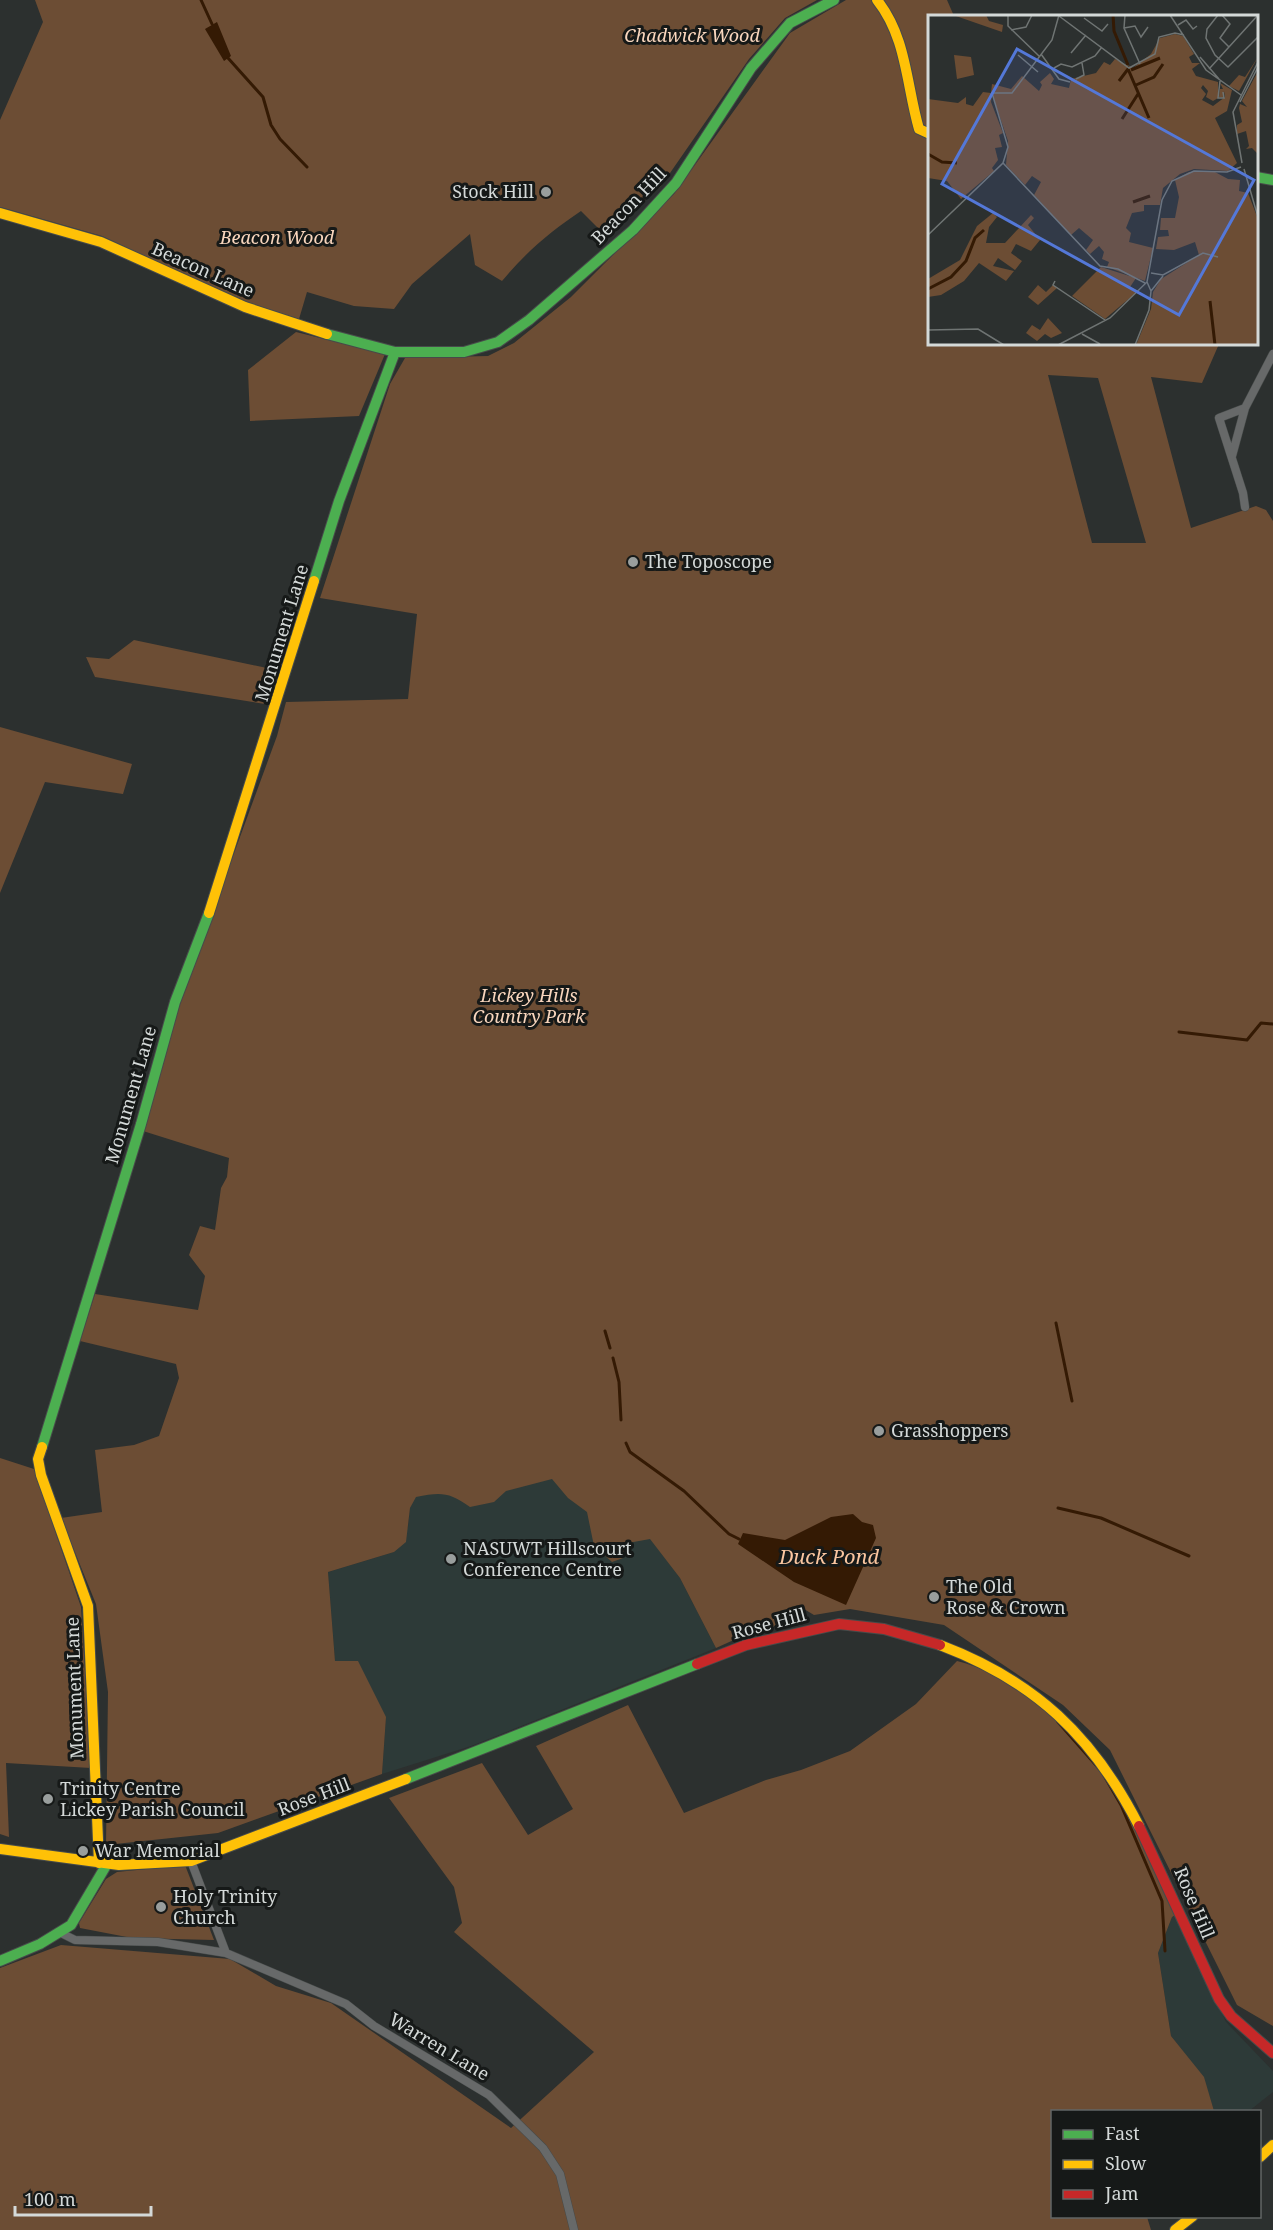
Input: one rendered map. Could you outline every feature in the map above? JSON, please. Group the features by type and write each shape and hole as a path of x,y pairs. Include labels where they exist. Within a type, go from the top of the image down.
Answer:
{"street":[{"name":"Beacon Hill","path":"395,351 464,351 498,342 529,320 633,230 676,183 751,68 790,23 834,0"},
{"path":"877,0 895,27 908,70 913,112 919,129 928,133"},
{"path":"1258,177 1273,180"},
{"name":"Beacon Lane","path":"0,213 101,242 245,307 395,351"},
{"name":"Monument Lane","path":"103,1864 88,1606 41,1475 38,1459 141,1124 175,1002 219,887 339,501 395,351"},
{"path":"1232,456 1245,408 1273,354"},
{"path":"1245,408 1219,418 1232,456 1245,507"},
{"name":"Rose Hill","path":"0,1849 103,1864 172,1864 191,1861 435,1769 746,1645 839,1624 884,1629 968,1656 1039,1698 1066,1722 1102,1761 1121,1790 1162,1870 1219,1999 1231,2016 1273,2054"},
{"path":"191,1861 226,1953"},
{"path":"0,1961 61,1934 71,1925 84,1906 103,1864"},
{"name":"Warren Lane","path":"61,1934 75,1940 158,1942 226,1953 346,2004 374,2026 489,2095 543,2148 560,2174 574,2230"},
{"path":"1261,2156 1273,2145"},
{"path":"1175,2230 1191,2218"}],"shaded area":[{"name":"NASUWT Hillscourt Conference Centre","path":"575,1456 650,1538 680,1578 716,1648 471,1746 382,1774 386,1717 335,1661 328,1572 394,1552 408,1527 410,1508 416,1495"},
{"path":"1177,1914 1226,2022 1273,2071 1273,2092 1250,2110 1214,2110 1203,2077 1171,2036 1158,1953 1172,1917"}],"green space":[{"path":"35,0 817,0 785,18 749,59 661,186 606,236 581,211 539,243 502,281 475,265 470,234 412,284 394,309 354,306 307,292 299,319 242,302 102,236 0,207 0,120 43,22"},
{"name":"Lickey Hills Country Park","path":"846,0 947,0 954,15 928,15 928,345 1219,345 1202,383 1151,377 1191,528 1256,506 1266,510 1273,521 1273,2026 1237,2005 1110,1750 1063,1705 944,1625 850,1609 814,1615 804,1609 771,1628 758,1629 716,1648 680,1578 650,1539 628,1543 623,1558 612,1562 594,1546 587,1512 568,1498 552,1479 506,1491 494,1502 470,1507 444,1494 416,1497 410,1508 406,1542 394,1552 328,1572 335,1661 358,1661 386,1717 382,1774 218,1833 106,1845 108,1692 96,1604 61,1518 102,1512 95,1450 134,1445 159,1436 179,1378 176,1364 80,1341 95,1294 198,1310 205,1276 189,1255 200,1226 215,1230 221,1188 227,1177 229,1158 143,1131 178,1006 277,736 286,702 408,699 417,614 320,598 390,384 405,358 488,356 514,343 571,297 674,194 790,33","holes":["1048,375 1098,378 1146,543 1092,543"]},
{"path":"296,332 385,354 359,416 250,421 248,370"},
{"path":"134,640 281,671 271,705 95,677 86,657 109,659"},
{"path":"0,727 132,764 123,794 45,782 0,893"},
{"path":"0,1458 34,1469 81,1607 91,1768 6,1763 9,1837 0,1834"},
{"path":"957,1661 1000,1677 1036,1699 1068,1728 1095,1760 1140,1835 1177,1914 1172,1917 1158,1953 1171,2036 1204,2077 1214,2110 1051,2110 1051,2218 1147,2218 1151,2230 0,2230 0,1968 61,1945 230,1959 276,1986 331,2003 511,2128 594,2052 454,1932 462,1923 454,1887 389,1798 482,1763 528,1835 573,1809 536,1746 628,1705 684,1813 766,1780 801,1770 850,1751 916,1704"},
{"path":"185,1865 214,1940 132,1938 80,1928 79,1923 106,1879 117,1872"}],"water":[{"path":"217,22 231,56 224,61 205,29"},
{"name":"Duck Pond","path":"853,1514 862,1522 873,1525 876,1538 846,1605 794,1582 738,1544 743,1533 785,1540 831,1517"}],"waterway":[{"path":"201,0 212,24"},
{"path":"228,58 263,97 271,125 280,139 307,167"},
{"path":"1179,1032 1247,1040 1261,1023 1273,1024"},
{"path":"1056,1323 1072,1401"},
{"path":"605,1331 610,1348"},
{"path":"613,1358 619,1382 621,1420"},
{"path":"626,1443 630,1452 684,1491 729,1534 739,1539"},
{"path":"1058,1508 1101,1518 1189,1556"},
{"path":"1058,1722 1102,1772 1121,1805 1162,1901 1165,1951"}],"traffic: fast":[{"path":"327,334 395,352 464,352 498,342 529,320 633,230 676,183 751,68 790,23 834,0"},
{"path":"1258,177 1273,180"},
{"path":"314,581 339,501 395,352"},
{"path":"42,1447 141,1124 175,1002 209,913"},
{"path":"406,1779 697,1664"},
{"path":"0,1961 40,1944 71,1925 107,1864"}],"traffic: slow":[{"path":"877,0 887,15 900,46 919,129 928,133"},
{"path":"0,213 101,242 245,307 327,334"},
{"path":"209,913 314,581"},
{"path":"42,1447 38,1459 41,1475 88,1606 99,1863"},
{"path":"940,1645 974,1659 1005,1676 1033,1694 1058,1715 1102,1765 1139,1826"},
{"path":"0,1849 119,1865 191,1861 406,1779"},
{"path":"1261,2156 1273,2145"},
{"path":"1175,2230 1190,2218"}],"traffic: jam":[{"path":"697,1664 746,1645 839,1624 884,1629 940,1645"},
{"path":"1139,1826 1219,1999 1231,2016 1273,2053"}],"place":[{"name":"Stock Hill","path":"546,192"},
{"name":"The Toposcope","path":"633,562"},
{"name":"Grasshoppers","path":"879,1431"},
{"name":"NASUWT Hillscourt Conference Centre","path":"451,1559"},
{"name":"The Old Rose & Crown","path":"934,1597"},
{"name":"Trinity Centre Lickey Parish Council","path":"48,1799"},
{"name":"War Memorial","path":"83,1851"},
{"name":"Holy Trinity Church","path":"161,1907"}],"park label":[{"name":"Chadwick Wood","path":"692,36"},
{"name":"Beacon Wood","path":"277,238"}]}
